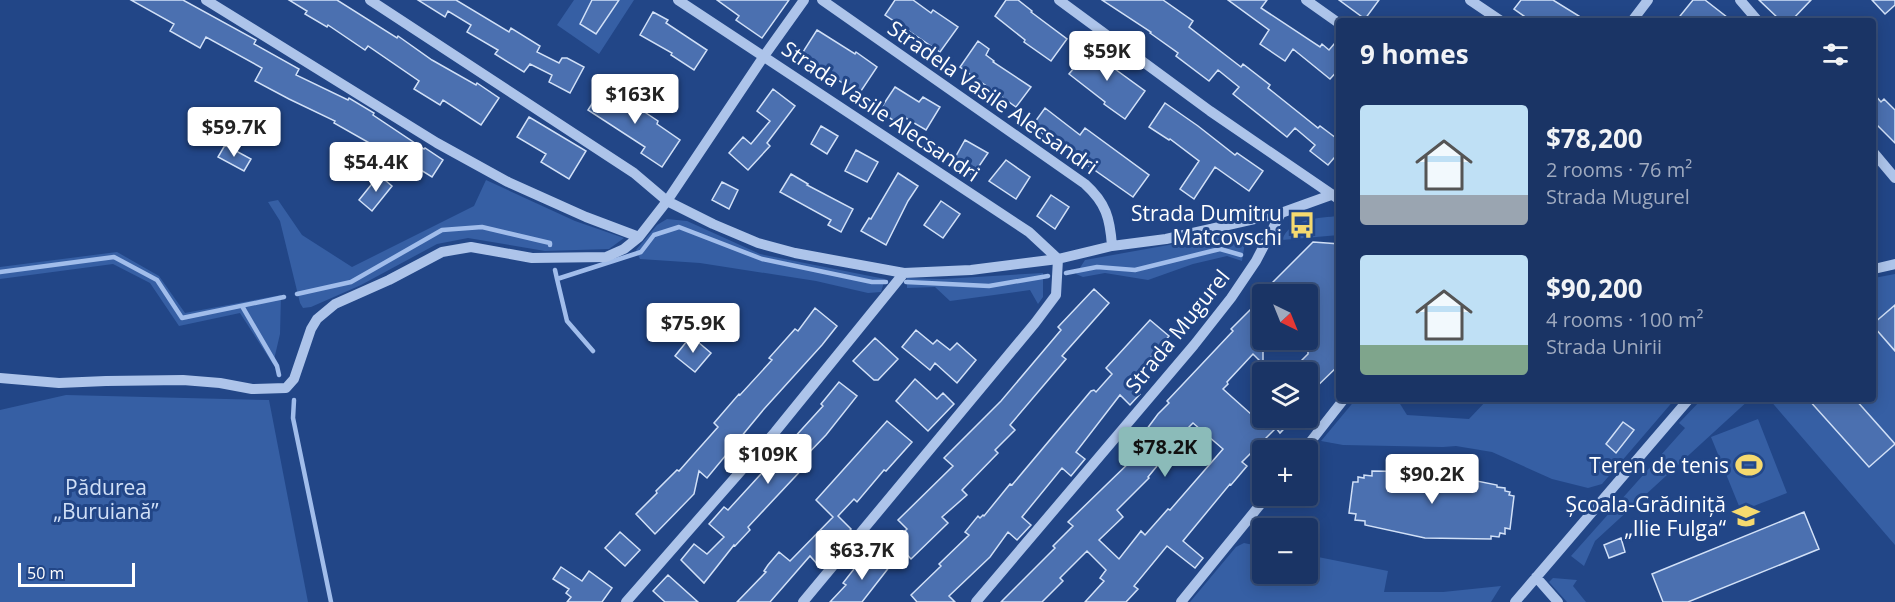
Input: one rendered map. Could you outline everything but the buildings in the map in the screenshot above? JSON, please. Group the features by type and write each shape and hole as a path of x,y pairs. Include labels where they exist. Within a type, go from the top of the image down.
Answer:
{"street":[{"path":"206,0 437,143 560,206 639,237"},
{"path":"370,0 634,173 667,201 758,243 795,253 904,273 971,270 1058,259 1112,246 1166,239 1281,213 1335,197"},
{"name":"Strada Vasile Alecsandri","path":"678,0 1029,232 1058,259"},
{"path":"0,378 59,383 183,380 220,383 252,389 286,388 294,379 311,329 317,319 335,304 389,280 442,252 471,247 532,258 606,257 624,249 639,237 667,201 804,0"},
{"name":"Stradela Vasile Alecsandri","path":"822,0 1084,184 1098,196 1106,210 1111,225 1112,246"},
{"path":"1059,0 1210,111 1335,197"},
{"path":"1306,0 1336,21"},
{"path":"1470,0 1497,18"},
{"path":"1634,18 1648,0"},
{"path":"1740,0 1755,18"},
{"path":"1876,155 1895,178"},
{"name":"Strada Mugurel","path":"976,602 1225,306 1256,261 1281,213"},
{"path":"803,602 1056,295 1058,259"},
{"path":"1876,269 1895,264"},
{"path":"627,602 775,432 904,273"},
{"path":"1312,440 1342,402"},
{"path":"1515,602 1686,402"},
{"path":"1181,602 1259,506"},
{"path":"1536,577 1558,602"}],"green space":[{"path":"574,0 634,0 599,54 557,25"},
{"path":"486,180 575,221 624,238 609,249 545,251 468,238 437,244 361,285 311,307 303,308 280,221 268,202 278,200 302,235 352,267 474,206"},
{"path":"1336,216 1336,235 1282,240 1291,227 1314,219"},
{"path":"667,219 687,221 760,254 885,279 881,292 868,293 816,281 700,263 640,259 636,250 657,225"},
{"path":"1235,233 1245,242 1242,261 1227,256 1193,264 1148,280 1105,273 1083,277 1076,274 1085,260"},
{"path":"117,252 159,276 185,313 281,295 280,334 273,364 240,313 179,326 150,283 113,264 0,279 0,267"},
{"path":"1043,273 1043,297 1038,304 1030,290 950,301 935,287 907,288 907,278 943,279"},
{"path":"1895,274 1895,545 1772,402 1876,402 1876,278"},
{"name":"Pădurea „Buruiană”","path":"66,395 269,400 308,602 0,602 0,410"},
{"path":"1354,402 1399,402 1407,415 1469,419 1485,402 1672,402 1602,484 1588,488 1552,479 1492,452 1456,446 1343,445 1321,441"},
{"path":"1699,402 1747,402 1595,541 1584,566 1571,556 1685,428 1679,423"},
{"name":"Teren de tenis","path":"1758,419 1787,493 1741,511 1711,437"},
{"path":"1244,543 1252,545 1252,584 1318,584 1318,557 1388,571 1384,592 1443,592 1501,586 1491,602 1190,602 1236,547"},
{"path":"1553,578 1577,580 1573,586 1586,602 1567,602 1549,582"}],"waterway":[{"path":"297,294 351,282 442,230 482,227 550,243 550,245"},
{"path":"555,270 557,279 641,252 654,235 679,227 762,259 872,282 886,282"},
{"path":"1066,273 1097,267 1135,270 1220,249 1241,255"},
{"path":"0,272 114,257 157,280 182,318 284,297"},
{"path":"906,282 989,286 1048,276"},
{"path":"557,279 567,321 593,351"},
{"path":"242,306 277,366 279,375"},
{"path":"294,400 293,418 331,602"}],"place":[{"name":"Strada Dumitru Matcovschi","path":"1302,225"},
{"name":"Teren de tenis","path":"1749,465"},
{"name":"Școala-Grădiniță „Ilie Fulga“","path":"1746,516"}]}
